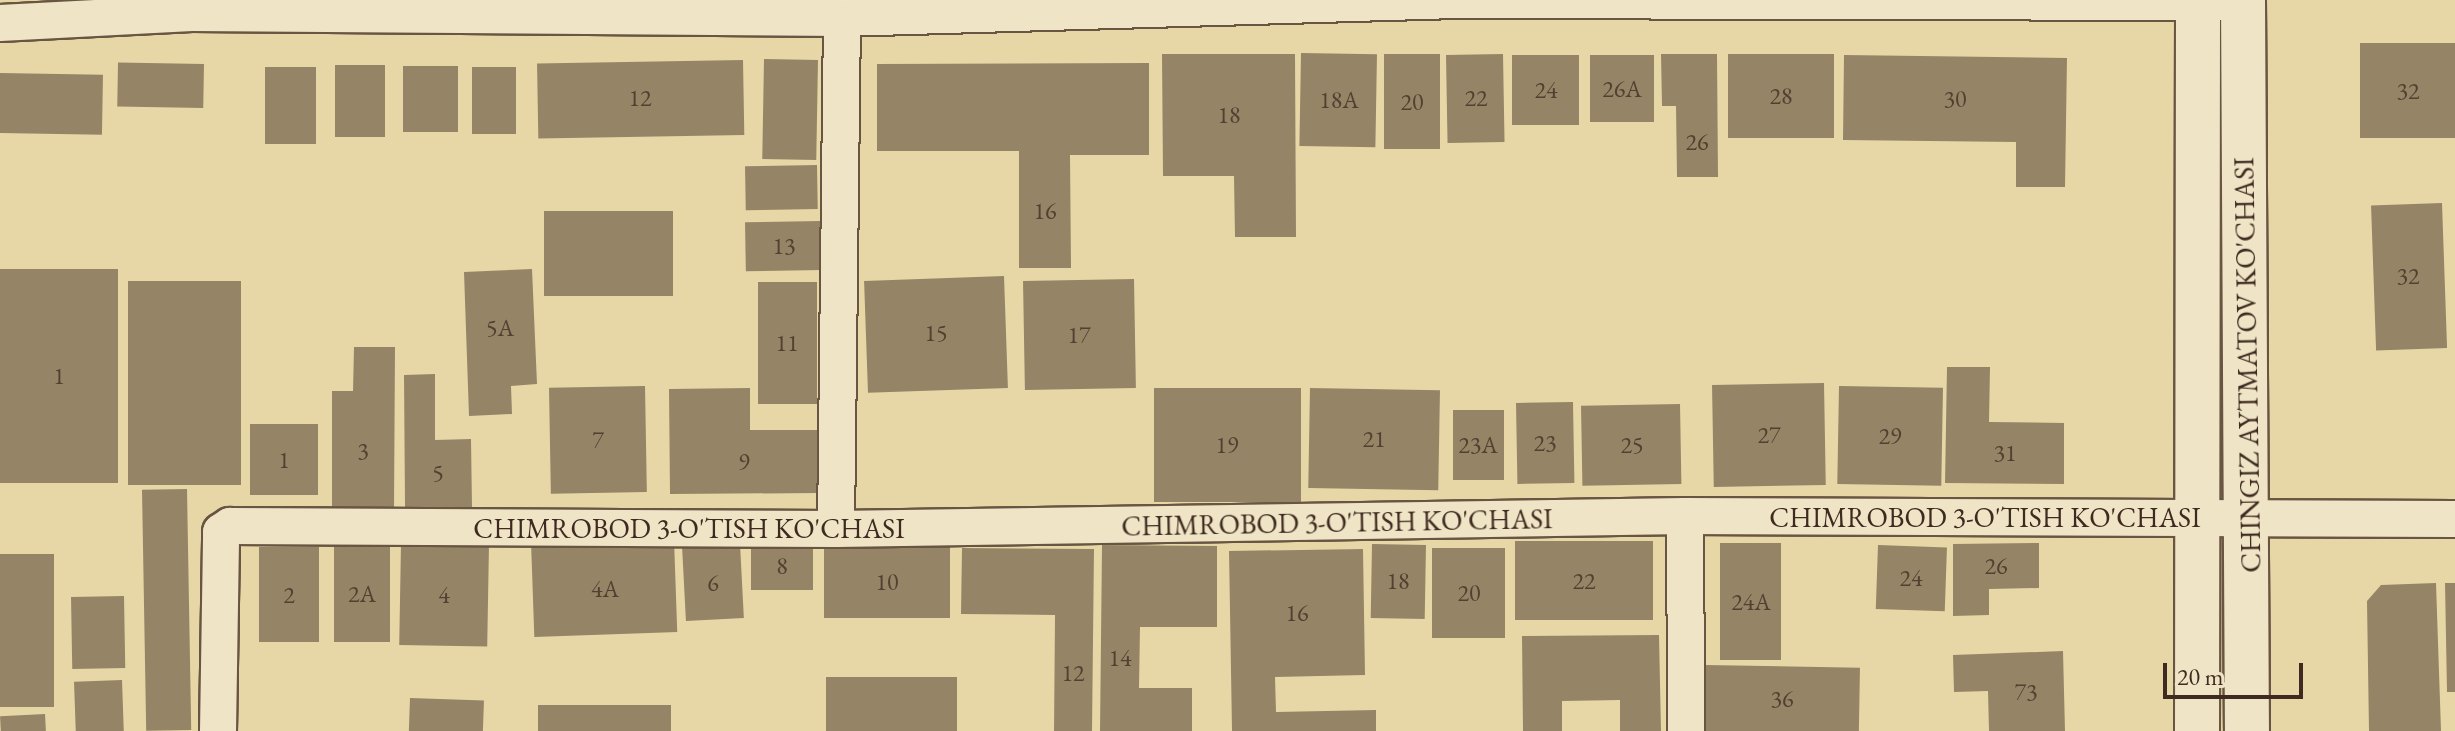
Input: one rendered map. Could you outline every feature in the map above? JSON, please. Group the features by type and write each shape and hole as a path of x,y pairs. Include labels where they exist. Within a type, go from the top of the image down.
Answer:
{"main road":[{"name":"CHINGIZ AYTMATOV KO'CHASI","path":"2197,731 2198,1"},
{"name":"CHINGIZ AYTMATOV KO'CHASI","path":"2243,1 2250,518 2247,731"}],"street":[{"path":"0,23 192,13 842,18 1455,0 2243,1"},
{"path":"836,529 842,18"},
{"path":"1685,516 1686,731"},
{"name":"CHIMROBOD 3-O'TISH KO'CHASI","path":"218,731 221,532 230,526 836,529 1685,516 2455,519"}],"building":[{"path":"2360,43 2455,43 2455,138 2360,138"},
{"path":"1301,53 1377,54 1375,147 1299,146"},
{"path":"1162,54 1295,54 1296,237 1235,237 1234,176 1163,176"},
{"path":"1384,54 1440,54 1440,149 1384,149"},
{"path":"1503,54 1505,142 1448,143 1446,55"},
{"path":"1661,54 1717,54 1718,177 1677,177 1676,106 1662,106"},
{"path":"1728,54 1834,54 1834,138 1728,138"},
{"path":"1512,55 1579,55 1579,125 1512,125"},
{"path":"1590,55 1654,55 1654,122 1590,122"},
{"path":"1844,55 2067,58 2065,187 2016,187 2016,142 1843,140"},
{"path":"764,59 818,60 816,160 762,159"},
{"path":"743,60 744,135 538,139 537,64"},
{"path":"118,62 204,64 203,108 117,106"},
{"path":"1149,63 1149,155 1070,155 1071,268 1019,268 1019,151 877,151 877,64"},
{"path":"335,65 385,65 385,137 335,137"},
{"path":"403,66 458,66 458,132 403,132"},
{"path":"265,67 316,67 316,144 265,144"},
{"path":"472,67 516,67 516,134 472,134"},
{"path":"0,73 103,75 102,135 0,133"},
{"path":"817,165 818,209 746,210 745,166"},
{"path":"2442,203 2447,348 2376,350 2371,205"},
{"path":"544,211 673,211 673,296 544,296"},
{"path":"821,221 822,270 746,271 745,222"},
{"path":"0,269 118,269 118,483 0,483"},
{"path":"532,269 537,384 511,386 512,414 469,416 464,272"},
{"path":"1004,276 1008,388 868,393 864,281"},
{"path":"1134,279 1136,388 1025,390 1023,281"},
{"path":"128,281 241,281 241,485 128,485"},
{"path":"758,282 817,282 817,404 758,404"},
{"path":"354,347 395,347 394,510 332,510 332,391 353,391"},
{"path":"1947,367 1990,367 1989,422 2064,423 2064,484 1945,483"},
{"path":"435,374 435,440 471,439 472,507 405,507 404,375"},
{"path":"1824,383 1826,485 1714,487 1712,385"},
{"path":"645,386 647,492 551,494 549,388"},
{"path":"1839,386 1943,388 1941,486 1837,484"},
{"path":"750,388 750,430 818,430 818,493 670,494 669,389"},
{"path":"1154,388 1301,388 1301,502 1154,502"},
{"path":"1310,388 1440,390 1438,490 1308,488"},
{"path":"1573,402 1574,483 1517,484 1516,403"},
{"path":"1680,404 1681,484 1582,486 1581,406"},
{"path":"1453,410 1504,410 1504,480 1453,480"},
{"path":"250,424 318,424 318,495 250,495"},
{"path":"187,489 191,730 146,731 142,490"},
{"path":"674,539 677,632 534,637 531,544"},
{"path":"1515,541 1653,541 1653,620 1515,620"},
{"path":"401,543 489,545 487,647 399,645"},
{"path":"1720,543 1781,543 1781,660 1720,660"},
{"path":"2039,543 2039,588 1989,589 1989,615 1953,616 1953,544"},
{"path":"740,544 744,618 686,621 682,547"},
{"path":"751,544 813,544 813,590 751,590"},
{"path":"1372,544 1426,545 1425,619 1371,618"},
{"path":"334,545 390,545 390,642 334,642"},
{"path":"824,545 950,545 950,618 824,618"},
{"path":"1102,545 1217,546 1217,627 1140,627 1139,688 1192,688 1192,731 1100,731"},
{"path":"1878,545 1947,547 1945,611 1876,609"},
{"path":"259,547 319,547 319,642 259,642"},
{"path":"962,548 1094,549 1092,731 1054,731 1055,615 961,614"},
{"path":"1432,548 1505,548 1505,638 1432,638"},
{"path":"1363,549 1365,675 1275,677 1276,712 1376,710 1376,731 1232,731 1229,551"},
{"path":"0,554 54,554 54,707 0,707"},
{"path":"2436,583 2441,731 2369,731 2367,601 2381,585"},
{"path":"2445,583 2455,583 2455,692 2447,692"},
{"path":"124,596 125,668 72,669 71,597"},
{"path":"1659,635 1661,731 1620,731 1620,700 1562,701 1562,731 1523,731 1522,636"},
{"path":"2063,651 2065,731 1989,731 1988,691 1954,692 1953,655"},
{"path":"1705,665 1860,668 1859,731 1704,731"},
{"path":"826,677 957,677 957,731 826,731"},
{"path":"122,680 124,731 76,731 74,682"},
{"path":"410,698 484,701 483,731 409,731"},
{"path":"538,705 671,705 671,731 538,731"},
{"path":"45,714 46,731 1,731 0,716"}]}
